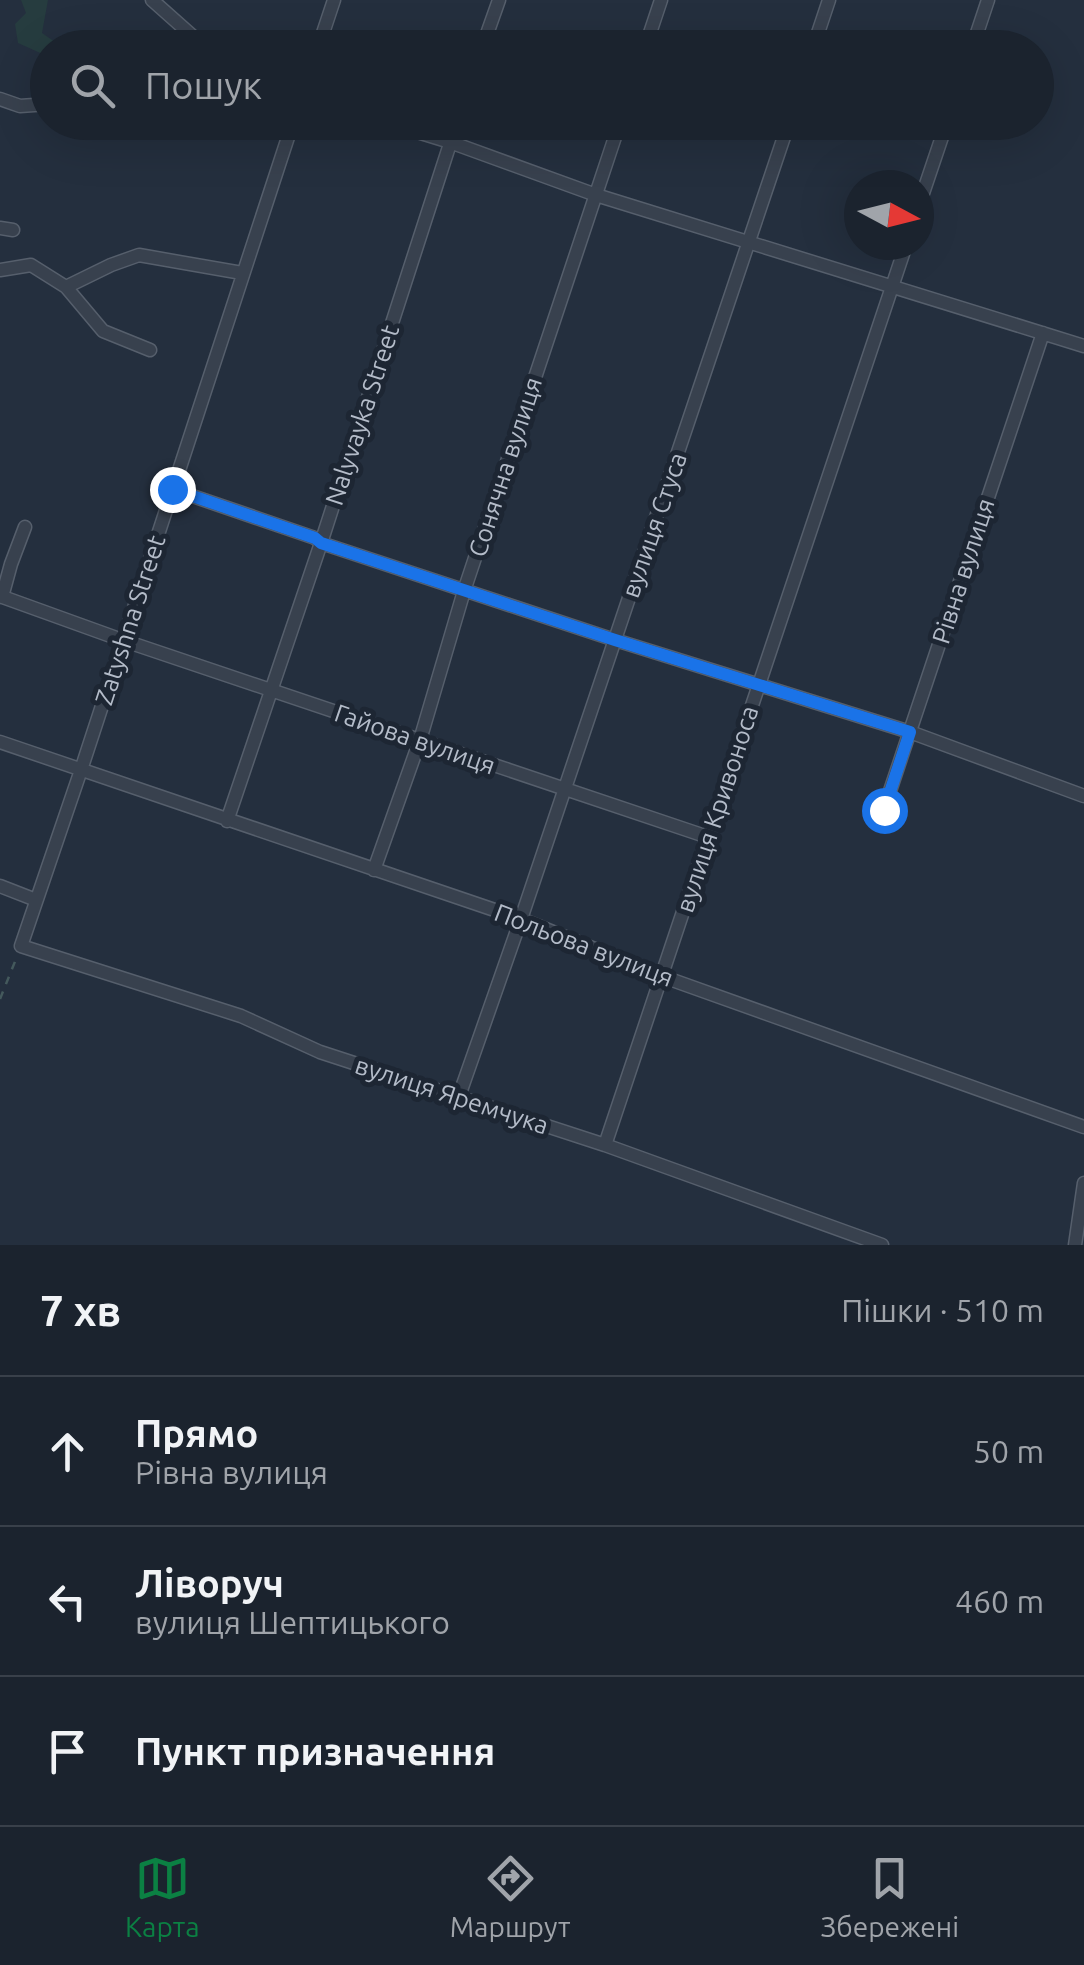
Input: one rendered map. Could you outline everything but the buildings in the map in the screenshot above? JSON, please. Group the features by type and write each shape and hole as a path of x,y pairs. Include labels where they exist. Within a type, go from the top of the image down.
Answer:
{"street":[{"path":"152,0 186,30"},
{"path":"324,30 334,0"},
{"path":"488,30 498,0"},
{"path":"651,30 660,0"},
{"path":"819,30 829,0"},
{"path":"978,30 988,0"},
{"path":"0,99 30,105"},
{"name":"Zatyshna Street","path":"21,946 288,140"},
{"path":"443,140 596,195 1084,346"},
{"name":"Сонячна вулиця","path":"374,870 420,740 464,591 614,140"},
{"name":"вулиця Стуса","path":"459,1096 782,140"},
{"path":"930,170 938,140"},
{"name":"Nalyvayka Street","path":"228,821 450,142"},
{"path":"66,287 139,254 242,273"},
{"name":"вулиця Кривоноса","path":"605,1144 901,260"},
{"path":"0,270 32,265 66,287 103,331 150,350"},
{"name":"Рівна вулиця","path":"884,810 1043,334"},
{"path":"172,489 464,591 910,732 1084,796"},
{"path":"1,596 25,527"},
{"name":"Гайова вулиця","path":"1,596 708,838"},
{"name":"Польова вулиця","path":"0,742 521,920 662,976 1084,1126"},
{"path":"0,886 36,900"},
{"name":"вулиця Яремчука","path":"21,946 241,1016 320,1052 605,1144 882,1245"},
{"path":"1075,1245 1084,1183"}],"path":[{"path":"0,999 21,946"}],"green space":[{"path":"21,0 48,0 43,30 30,30 30,48 18,43 15,24 26,13"}],"route":[{"path":"172,489 464,591 910,732 884,810"}]}
